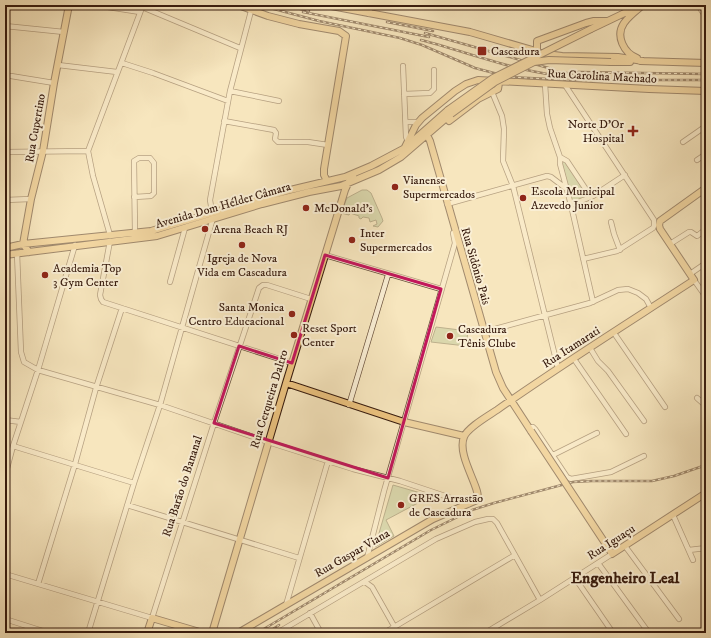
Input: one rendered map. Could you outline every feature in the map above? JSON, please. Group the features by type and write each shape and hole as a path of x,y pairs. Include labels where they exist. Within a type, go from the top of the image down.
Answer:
{"main road":[{"name":"Rua Cupertino","path":"24,244 31,199 43,151 69,5"},
{"path":"238,5 251,11 299,24 339,31 344,34 346,39 324,173 327,182"},
{"path":"326,5 470,32 537,51 562,56 618,57 643,61"},
{"path":"450,112 493,78 642,5"},
{"path":"642,5 624,24 621,33 623,45 627,52 633,57 643,61"},
{"path":"537,51 537,41 590,22 599,20 607,21"},
{"path":"450,112 495,82 534,62 549,60 706,63"},
{"path":"406,145 418,122 455,90 478,80 497,80 499,83 499,88 492,92"},
{"name":"Rua Carolina Machado","path":"497,80 545,84 706,91"},
{"name":"Avenida Dom Hélder Câmara","path":"428,133 437,129 492,92"},
{"name":"Avenida Dom Hélder Câmara","path":"5,255 75,245 135,232 151,231 347,184 379,170 412,149 450,112"},
{"name":"Avenida Dom Hélder Câmara","path":"5,248 24,244 156,236 185,228 213,215 286,191 327,182 354,174 372,166 406,145 450,112"},
{"name":"Rua Sidônio Pais","path":"428,133 484,332 496,372 503,388 611,551"},
{"name":"Rua Cerqueira Daltro","path":"212,633 311,299 347,184 354,174"},
{"path":"331,188 340,192 344,196"},
{"path":"692,277 660,229 657,220 706,188"},
{"path":"24,244 29,252"},
{"name":"Rua Itamarati","path":"464,436 471,429 511,400 651,308 692,277"},
{"path":"286,383 404,422 464,436"},
{"name":"Rua Gaspar Viana","path":"238,633 433,519 477,500 479,496 465,461 463,450 464,436"},
{"name":"Rua Iguaçu","path":"611,551 625,546 706,493"},
{"path":"152,618 203,633"},
{"name":"Rua Barão do Bananal","path":"147,633 152,618"}],"street":[{"path":"95,5 142,8 240,48"},
{"path":"369,14 370,5"},
{"path":"698,5 706,17"},
{"path":"142,8 88,151 110,238 100,294 101,300 108,305 122,308 292,363"},
{"path":"88,633 134,483 160,405 213,215 210,200 224,121 240,48 251,11"},
{"path":"5,26 64,32"},
{"path":"122,63 228,101"},
{"path":"58,65 117,72"},
{"path":"403,66 406,145"},
{"path":"404,94 430,93 433,91 434,70"},
{"path":"11,76 54,83"},
{"path":"545,84 549,122 560,157 560,164 568,190 593,302"},
{"path":"565,85 624,175 657,220 653,228 620,250 583,259"},
{"path":"230,91 279,101"},
{"path":"492,92 502,116 504,129 503,161 513,186 558,368"},
{"path":"224,121 274,130 276,133 276,140 278,142 308,142 328,145"},
{"path":"406,122 418,122"},
{"path":"683,142 706,126"},
{"path":"5,152 88,151"},
{"path":"697,160 706,154"},
{"path":"560,157 567,161 591,197"},
{"path":"134,197 151,196 154,193 154,163 150,158 138,158 134,161 134,197 135,232"},
{"path":"571,205 591,197 624,175"},
{"path":"447,204 546,176 551,177 568,190 591,197"},
{"path":"5,200 31,199"},
{"path":"611,222 620,250"},
{"path":"367,558 388,478 455,243 454,227"},
{"path":"170,282 185,228"},
{"path":"653,228 660,229"},
{"path":"670,244 689,232 697,236 706,229"},
{"path":"5,476 75,245"},
{"path":"17,254 21,352 24,362 38,370 96,388 160,405 268,442 469,504"},
{"path":"325,256 442,289"},
{"path":"706,263 692,277 706,297"},
{"path":"350,405 388,275"},
{"name":"Rua Barão do Bananal","path":"152,618 259,288 261,286 270,285 311,299"},
{"path":"484,332 593,302 614,291 628,289 646,298 651,308"},
{"path":"38,584 75,464 96,388 122,308"},
{"path":"614,333 665,407"},
{"path":"590,348 598,361 608,371 644,421"},
{"path":"574,359 626,434"},
{"path":"697,398 706,406"},
{"path":"5,420 21,422"},
{"path":"530,429 533,427 535,429 568,477 571,479 617,470 644,456"},
{"path":"553,455 596,433"},
{"path":"13,446 134,483"},
{"path":"286,605 328,461"},
{"path":"127,506 300,558"},
{"path":"673,515 693,560"},
{"path":"277,633 436,539 475,522 488,519 493,519 497,523 540,600"},
{"path":"625,546 678,619"},
{"path":"689,550 706,548"},
{"name":"Rua Iguaçu","path":"485,633 575,578 598,563 611,551"},
{"path":"384,633 515,555"},
{"path":"598,563 649,633"},
{"path":"5,574 152,618"},
{"path":"374,590 373,584 376,574"},
{"path":"575,578 613,633"},
{"path":"365,582 374,590 398,633"},
{"path":"310,613 321,633"},
{"path":"5,620 49,633"}],"highlighted area":[{"path":"325,255 441,289 388,478 214,423 239,346 292,363"}],"green space":[{"path":"564,160 587,194 586,197 575,202 572,201 561,161"},
{"path":"362,190 367,190 371,193 382,218 383,221 378,227 373,226 377,224 376,220 370,222 369,218 363,217 361,219 359,216 350,213 349,215 341,213 347,198"},
{"name":"Cascadura Tênis Clube","path":"436,327 468,331 466,346 431,342"},
{"name":"GRES Arrastão de Cascadura","path":"393,485 431,496 386,520 394,536 375,547"}],"railway":[{"path":"259,5 319,21 400,38 422,45 475,68 509,77 570,80 706,80"},
{"path":"283,5 309,11"},
{"path":"303,12 429,37"},
{"path":"387,22 433,31"},
{"path":"425,33 552,69"},
{"path":"421,40 505,65 539,73 556,75"},
{"path":"510,52 525,55 542,62"},
{"path":"550,71 584,75"},
{"path":"578,72 706,74"},
{"path":"257,633 431,530 472,510 573,482 652,481 674,476 706,465"},
{"path":"267,633 279,625"}],"place":[{"name":"Cascadura","path":"482,51"},
{"name":"Norte D'Or Hospital","path":"633,131"},
{"name":"Vianense Supermercados","path":"395,187"},
{"name":"Escola Municipal Azevedo Junior","path":"523,198"},
{"name":"McDonald's","path":"306,208"},
{"name":"Arena Beach RJ","path":"205,229"},
{"name":"Inter Supermercados","path":"352,240"},
{"name":"Igreja de Nova Vida em Cascadura","path":"242,245"},
{"name":"Academia Top 3 Gym Center","path":"45,275"},
{"name":"Santa Monica Centro Educacional","path":"292,314"},
{"name":"Reset Sport Center","path":"294,335"},
{"name":"Cascadura Tênis Clube","path":"450,336"},
{"name":"GRES Arrastão de Cascadura","path":"401,505"}],"district":[{"name":"Engenheiro Leal","path":"625,577"}]}
